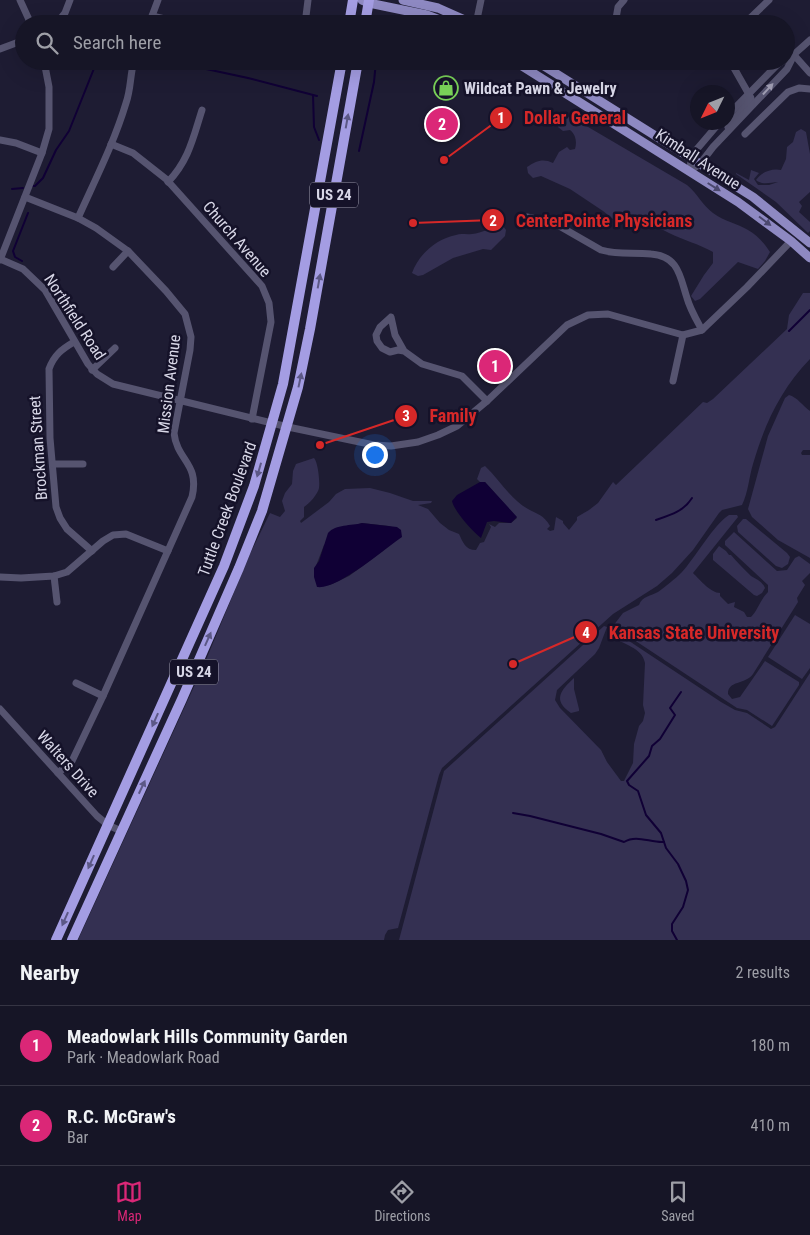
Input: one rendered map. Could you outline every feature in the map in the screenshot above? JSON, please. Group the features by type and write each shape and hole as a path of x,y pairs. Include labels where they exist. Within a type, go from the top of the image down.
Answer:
{"highway":[{"path":"350,15 353,0"},
{"path":"366,15 367,1"},
{"name":"Tuttle Creek Boulevard","path":"56,940 224,566 254,486 283,384 340,70"},
{"name":"Tuttle Creek Boulevard","path":"72,940 240,568 262,511 288,427 310,329 356,70"}],"main road":[{"path":"403,0 438,8"},
{"path":"423,0 454,15"},
{"path":"367,1 427,15"},
{"name":"Kimball Avenue","path":"528,70 752,212 810,258"},
{"name":"Kimball Avenue","path":"550,70 753,197 810,243"},
{"path":"792,242 796,239 810,250"}],"street":[{"path":"20,0 27,15"},
{"path":"63,15 70,0"},
{"path":"152,15 158,0"},
{"path":"306,15 308,0"},
{"path":"477,15 480,0"},
{"path":"617,15 618,7 624,0"},
{"path":"753,15 769,0"},
{"path":"795,54 810,40"},
{"path":"0,49 15,43"},
{"path":"795,56 810,73"},
{"path":"0,259 46,140 50,119 49,87 46,70"},
{"path":"78,218 111,144 126,104 132,70"},
{"path":"722,138 733,119 748,104 751,98 735,70"},
{"path":"735,108 772,70"},
{"path":"690,171 700,164 786,70"},
{"path":"745,134 788,92 799,88 810,89"},
{"path":"168,182 180,168 190,149 202,110"},
{"path":"690,171 691,158 713,130"},
{"path":"0,140 16,143 42,153"},
{"name":"Church Avenue","path":"111,144 133,153 168,182 262,286 269,303 271,322 252,419"},
{"name":"Mission Avenue","path":"25,197 78,218 103,232 128,251 179,305 189,324 191,337 174,427 174,439 193,472 194,487 188,506 103,696 72,761 58,773"},
{"path":"527,217 554,223 601,250 617,254 655,254 669,261 679,271 687,299 702,330"},
{"path":"673,381 683,335 702,330 792,242"},
{"path":"113,267 128,251"},
{"name":"Northfield Road","path":"0,259 22,269 45,290 92,370 113,384 273,424 374,445 391,446 418,442 457,426 487,401 567,325 588,315 608,314 683,335"},
{"path":"404,351 390,352 385,350 379,345 377,340 376,335 380,327 391,317 395,335 404,351 422,364 462,376 487,401"},
{"name":"Brockman Street","path":"74,342 58,353 48,369 48,397 56,507 67,530 92,550"},
{"path":"92,370 115,348"},
{"path":"53,464 83,464"},
{"path":"0,577 54,576 67,572 113,535 126,534 168,551"},
{"path":"54,576 57,602"},
{"path":"76,683 103,696"},
{"name":"Walters Drive","path":"0,709 97,816 108,825 121,831"}],"shaded area":[{"path":"555,113 567,116 583,124 687,185 713,213 744,228 761,240 770,252 765,261 758,269 738,262 700,299 695,301 691,296 713,263 713,252 669,233 635,215 630,214 622,220 613,219 570,189 541,176 533,178 528,173 527,167 533,163 543,160 553,163 559,152 567,147 570,150 575,149 576,141 574,134 570,130 563,131 558,127"},
{"path":"801,129 806,132 810,154 810,192 799,202 802,206 799,212 810,222 810,231 808,233 776,202 736,174 749,180 751,170 759,173 754,179 758,185 769,185 778,182 764,183 756,180 767,171 781,170 786,159 787,147 793,142 796,132"},
{"path":"503,226 506,230 505,236 491,250 483,249 453,258 423,275 418,276 412,273 419,260 429,248 442,240 458,234 476,233"},
{"path":"803,293 810,293 810,359 791,382 775,407 758,449 742,505 722,510 693,550 672,573 657,586 613,614 442,768 398,928 388,930 384,940 78,940 203,667 250,554 270,513 280,517 285,511 282,501 292,484 293,471 296,464 314,458 319,477 318,490 313,499 304,507 304,517 300,521 301,523 329,502 336,494 345,489 370,488 413,501 432,501 431,503 418,505 428,509 449,530 459,534 463,543 469,549 476,550 480,543 484,542 491,527 489,524 495,527 499,523 511,523 517,518 485,482 480,482 477,479 481,468 485,466 510,495 545,519 550,526 547,529 550,531 554,530 556,517 563,521 569,530 577,520 577,517 598,503 613,482 616,485 703,402 707,403 713,399 787,329 789,315","holes":["362,523 389,526 401,530 383,551 349,576 330,585 317,583 314,571 324,545"]},
{"path":"494,350 511,366 495,381 479,365"},
{"path":"789,395 810,411 810,450 803,450 801,453 802,455 810,455 810,558 778,540 752,517 748,509 768,436 785,398"},
{"path":"480,482 485,482 517,517 511,523 487,522 481,538 460,516 452,501 457,495"},
{"path":"729,515 737,515 738,517 693,573 709,589 720,593 720,596 728,604 735,602 734,607 744,612 747,617 751,617 768,592 768,585 725,545 725,541 734,532 777,571 787,570 795,558 799,556 810,564 810,573 802,581 805,585 797,598 798,602 753,674 746,680 734,684 728,694 732,699 740,697 765,661 799,682 799,685 772,726 747,710 737,708 613,626 623,613 639,605 644,598 658,592 679,575 711,533"},
{"path":"743,519 746,519 787,553 790,557 788,564 782,568 776,566 738,532 737,526"},
{"path":"362,523 397,527 401,530 402,537 348,576 326,586 317,587 314,568 319,561 328,533 335,528"},
{"path":"719,546 731,555 751,576 759,580 765,588 762,593 757,596 754,595 713,560 713,554"},
{"path":"795,615 810,624 810,668 802,679 768,657"},
{"path":"604,626 607,627 599,648 557,690 555,700 560,708 601,750 621,781 624,781 633,763 634,744 645,713 643,705 645,663 640,653 612,636 611,629 721,702 735,710 747,713 771,729 775,727 810,673 810,940 399,940 444,771"},
{"path":"574,678 574,689 579,711 571,713 562,704 560,695"}],"waterway":[{"path":"33,186 43,178 56,150 69,131 93,70"},
{"path":"211,70 317,96"},
{"path":"359,151 375,70"},
{"path":"313,95 314,127 319,140"},
{"path":"12,189 23,188"},
{"path":"22,261 15,257 13,251 28,213"},
{"path":"789,331 810,310"},
{"path":"656,520 681,509 692,498"},
{"path":"677,940 672,931 672,924 683,907 688,890 686,881 678,864 666,848 661,833 646,815 638,791 629,785 627,781 649,756 652,746 660,739 675,715 670,708 681,692"},
{"path":"513,813 601,834 624,842 634,839 664,842"}],"place":[{"name":"Wildcat Pawn & Jewelry","path":"446,88"},
{"name":"R.C. McGraw's","path":"442,124"},
{"name":"Dollar General","path":"444,160"},
{"name":"CenterPointe Physicians","path":"413,223"},
{"name":"Meadowlark Hills Community Garden","path":"495,366"},
{"name":"Family","path":"320,445"},
{"name":"Kansas State University","path":"513,664"}]}
